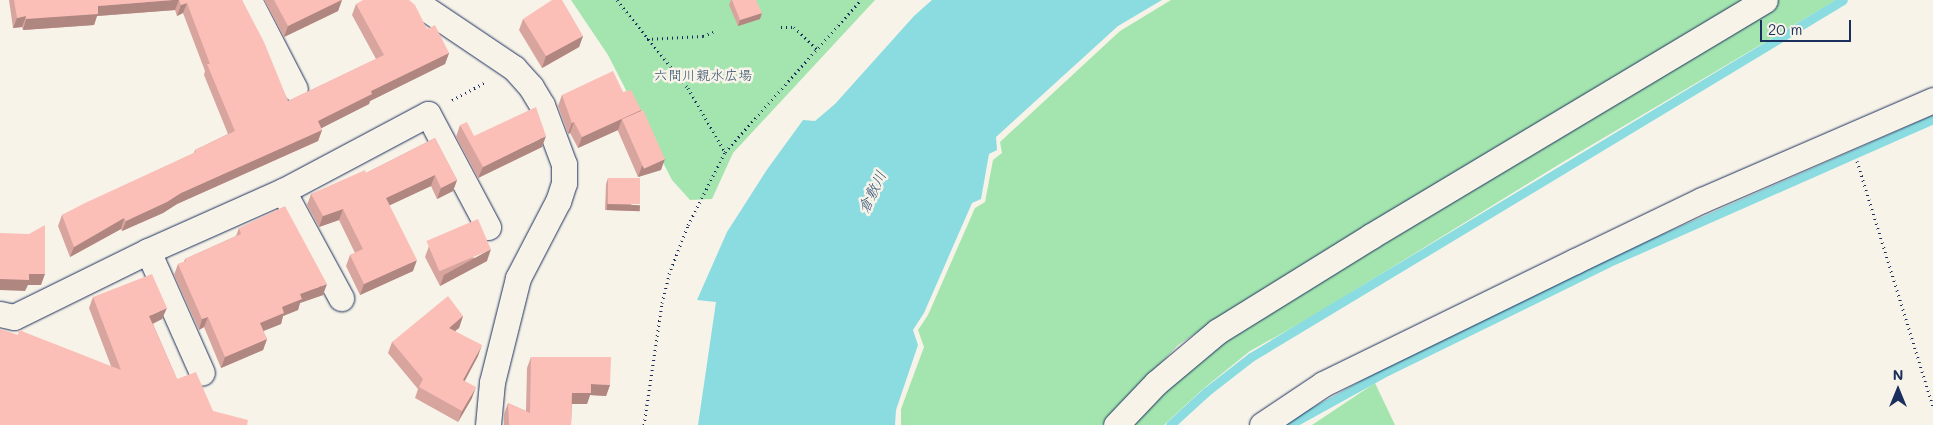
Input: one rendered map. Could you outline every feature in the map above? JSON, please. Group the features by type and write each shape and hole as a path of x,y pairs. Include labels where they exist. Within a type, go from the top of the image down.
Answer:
{"street":[{"path":"250,0 295,89"},
{"path":"413,0 514,68 542,105 564,164 564,183 558,201 518,278 492,382 488,425"},
{"path":"1116,425 1156,384 1218,331 1765,0"},
{"path":"1262,425 1324,384 1575,260 1702,200 1933,100"},
{"path":"0,314 14,318 148,251 284,190 428,114 488,227"},
{"path":"284,190 341,298"},
{"path":"148,251 202,373"}],"path":[{"path":"617,0 688,88 725,152"},
{"path":"644,425 669,274 688,225 725,152 861,0"},
{"path":"781,27 794,27 818,49"},
{"path":"647,39 703,36 713,32"},
{"path":"428,114 514,68"},
{"path":"1856,158 1933,407"}],"green space":[{"name":"六間川親水広場","path":"571,0 875,0 733,153 712,199 690,200 672,180 608,55"},
{"path":"1171,0 1750,0 1266,287 1178,345 1102,425 901,425 901,409 924,347 918,330 928,315 975,208 985,202 993,160 1002,153 1000,142 1120,31"},
{"path":"1778,0 1836,0 1563,162 1313,316 1250,351 1203,389 1164,425 1125,425 1217,340"},
{"path":"1375,383 1395,425 1312,425"}],"water":[{"name":"倉敷川","path":"932,0 1162,0 1118,26 996,137 997,150 989,154 981,199 972,203 924,313 913,330 918,345 896,410 895,425 698,425 716,302 697,300 727,232 766,171 803,120 815,121 835,104 914,16"}],"building":[{"path":"14,0 173,0 98,6 98,14 26,19 26,16 17,18"},
{"path":"179,0 242,0 264,42 288,101 384,55 356,4 363,0 409,0 415,5 427,29 435,25 449,53 371,91 372,94 318,121 322,130 181,193 167,202 126,221 124,218 74,247 62,215 196,152 195,150 235,131 207,64 210,64 187,3 181,5"},
{"path":"274,0 341,0 288,26"},
{"path":"552,0 562,0 583,36 546,56 523,19"},
{"path":"732,0 756,0 762,13 740,20"},
{"path":"613,71 623,92 631,90 641,110 582,137 574,122 572,123 562,95"},
{"path":"536,107 546,136 483,167 460,125 467,122 474,136"},
{"path":"643,110 665,159 644,169 622,119"},
{"path":"435,138 457,180 441,188 435,175 386,198 417,260 364,284 350,255 363,249 343,209 323,216 311,194 365,170 366,173"},
{"path":"608,178 640,178 640,204 608,204"},
{"path":"285,206 327,284 300,294 302,299 282,307 284,313 260,323 267,339 225,357 208,317 202,319 178,264 186,261 185,259 241,234 239,228"},
{"path":"478,219 491,249 439,271 426,241"},
{"path":"45,225 45,274 29,274 29,280 0,279 0,233 29,234"},
{"path":"152,274 167,308 149,316 177,379 196,372 213,411 248,420 247,425 0,425 0,329 18,335 19,330 121,370 93,297"},
{"path":"448,296 463,316 449,328 482,345 463,380 476,387 462,411 419,387 423,379 392,342"},
{"path":"531,357 611,357 610,385 591,384 591,393 572,393 571,425 509,425 508,403 530,413"}],"waterway":[{"path":"1170,425 1206,392 1251,357 1843,0"},
{"path":"1289,425 1387,371 1607,263 1933,119"}]}
